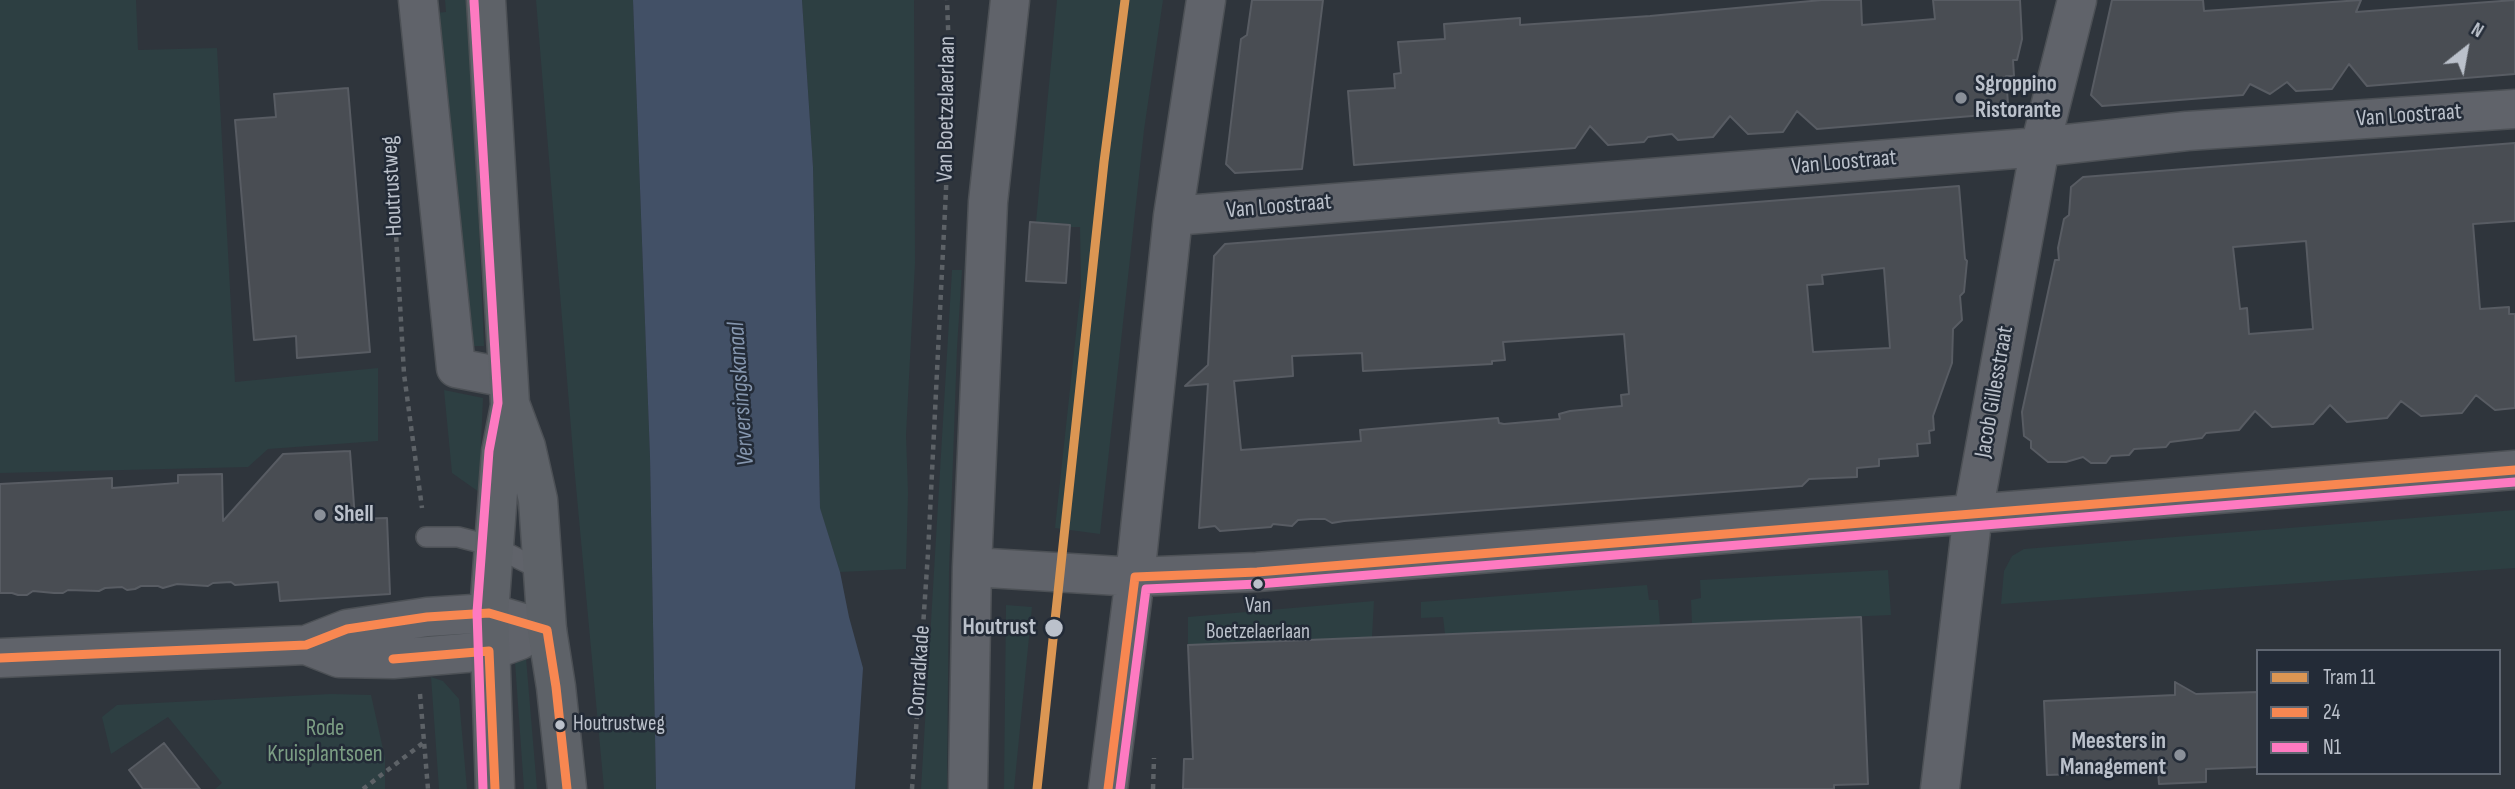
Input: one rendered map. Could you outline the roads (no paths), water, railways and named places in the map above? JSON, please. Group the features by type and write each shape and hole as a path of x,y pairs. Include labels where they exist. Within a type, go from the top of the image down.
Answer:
{"main road":[{"path":"486,0 509,391 501,452 489,613 495,789"},
{"path":"509,391 538,500 547,630 567,789"}],"street":[{"name":"Houtrustweg","path":"418,0 456,368 509,391"},
{"name":"Van Boetzelaerlaan","path":"972,567 988,202 1010,0"},
{"path":"1108,789 1135,577 1173,216 1206,0"},
{"name":"Jacob Gillesstraat","path":"1940,789 1973,513 2040,147 2077,0"},
{"name":"Van Loostraat","path":"1173,216 2040,147 2187,131 2515,109"},
{"path":"972,567 1135,577 1257,572 2515,470"},
{"name":"Conradkade","path":"968,789 972,567"},
{"path":"0,658 306,645 347,629 427,617 489,613 547,630"},
{"path":"306,645 339,658 420,657 489,651 547,630"}],"lane":[{"path":"426,537 458,537 493,546 542,571"}],"water":[{"name":"Verversingskanaal","path":"633,0 802,0 813,167 820,508 840,572 863,668 855,789 656,789 650,457"}],"tram line":[{"name":"11","path":"1037,789 1104,162 1125,0"}],"place":[{"name":"Sgroppino Ristorante","path":"1961,98"},
{"name":"Shell","path":"320,515"},
{"name":"Van Boetzelaerlaan","path":"1258,584"},
{"name":"Houtrust","path":"1054,628"},
{"name":"Houtrustweg","path":"560,725"},
{"name":"Meesters in Management","path":"2180,755"}],"park label":[{"name":"Rode Kruisplantsoen","path":"325,742"}]}
